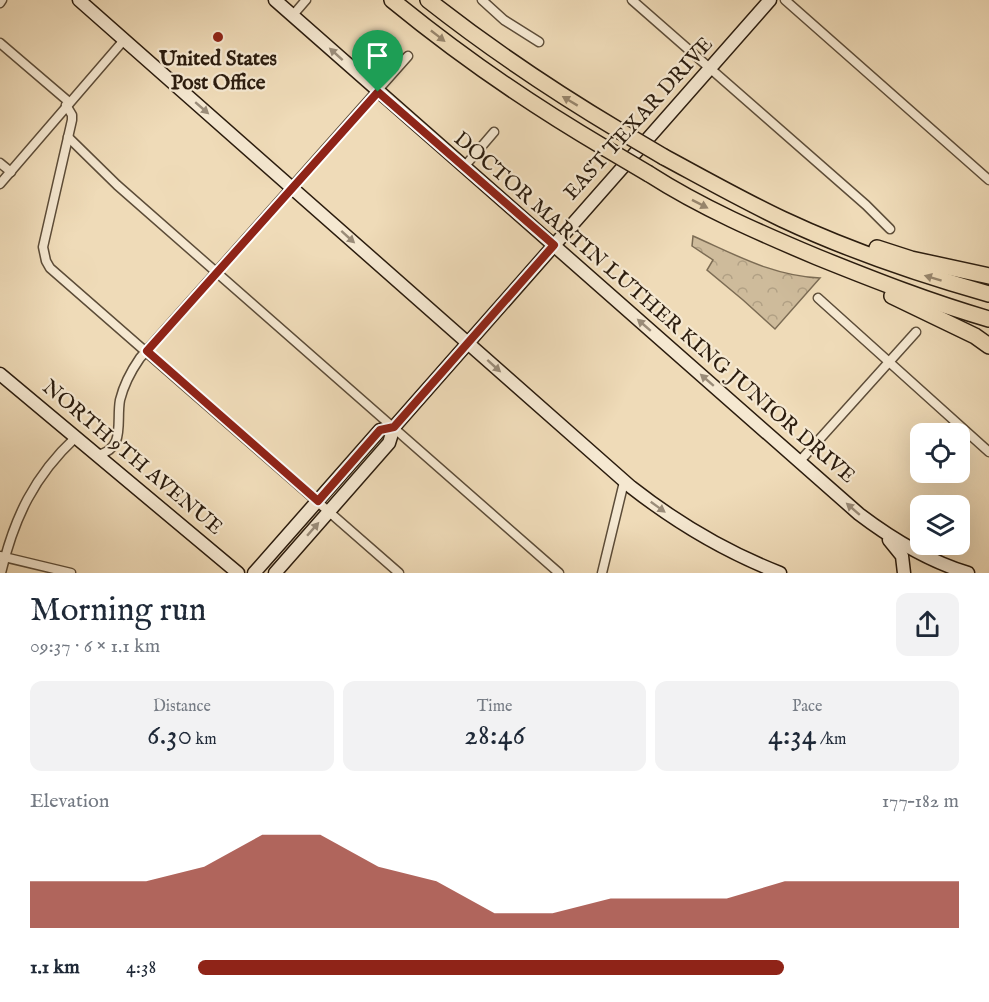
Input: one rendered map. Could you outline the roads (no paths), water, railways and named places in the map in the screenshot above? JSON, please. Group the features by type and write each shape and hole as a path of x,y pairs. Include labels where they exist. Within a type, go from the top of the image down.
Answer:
{"highway":[{"path":"392,0 499,81 553,117 706,208 863,275 936,303 989,319"},
{"path":"428,0 514,64 562,96 664,157 733,194 782,219 880,260 931,278 989,294"},
{"path":"733,194 885,251 989,276"},
{"path":"863,275 881,291 975,336 989,346"}],"main road":[{"path":"79,0 624,482 654,505 705,538 780,573"},
{"name":"DOCTOR MARTIN LUTHER KING JUNIOR DRIVE","path":"275,0 799,462 877,528 914,550 961,572"},
{"name":"EAST TEXAR DRIVE","path":"274,573 389,443 394,427 770,0"},
{"name":"NORTH 9TH AVENUE","path":"0,374 238,573"},
{"name":"EAST TEXAR DRIVE","path":"254,573 380,430 394,427"},
{"path":"877,528 902,556 904,573"}],"street":[{"path":"293,15 306,0"},
{"path":"482,0 504,20 539,42"},
{"path":"632,0 866,205 890,229"},
{"path":"785,0 989,180"},
{"path":"0,184 124,40"},
{"path":"0,44 68,104 72,115 43,247 50,268 399,573"},
{"path":"98,455 109,451 117,441 122,391 135,365 408,56"},
{"path":"464,167 494,132"},
{"path":"69,137 117,185 559,573"},
{"path":"0,163 11,172"},
{"path":"818,298 989,452"},
{"path":"799,462 916,332"},
{"path":"1,573 3,556 30,493 50,463 76,437"},
{"path":"602,573 624,482"},
{"path":"3,556 70,573"}],"place":[{"name":"United States Post Office","path":"218,37"}]}
